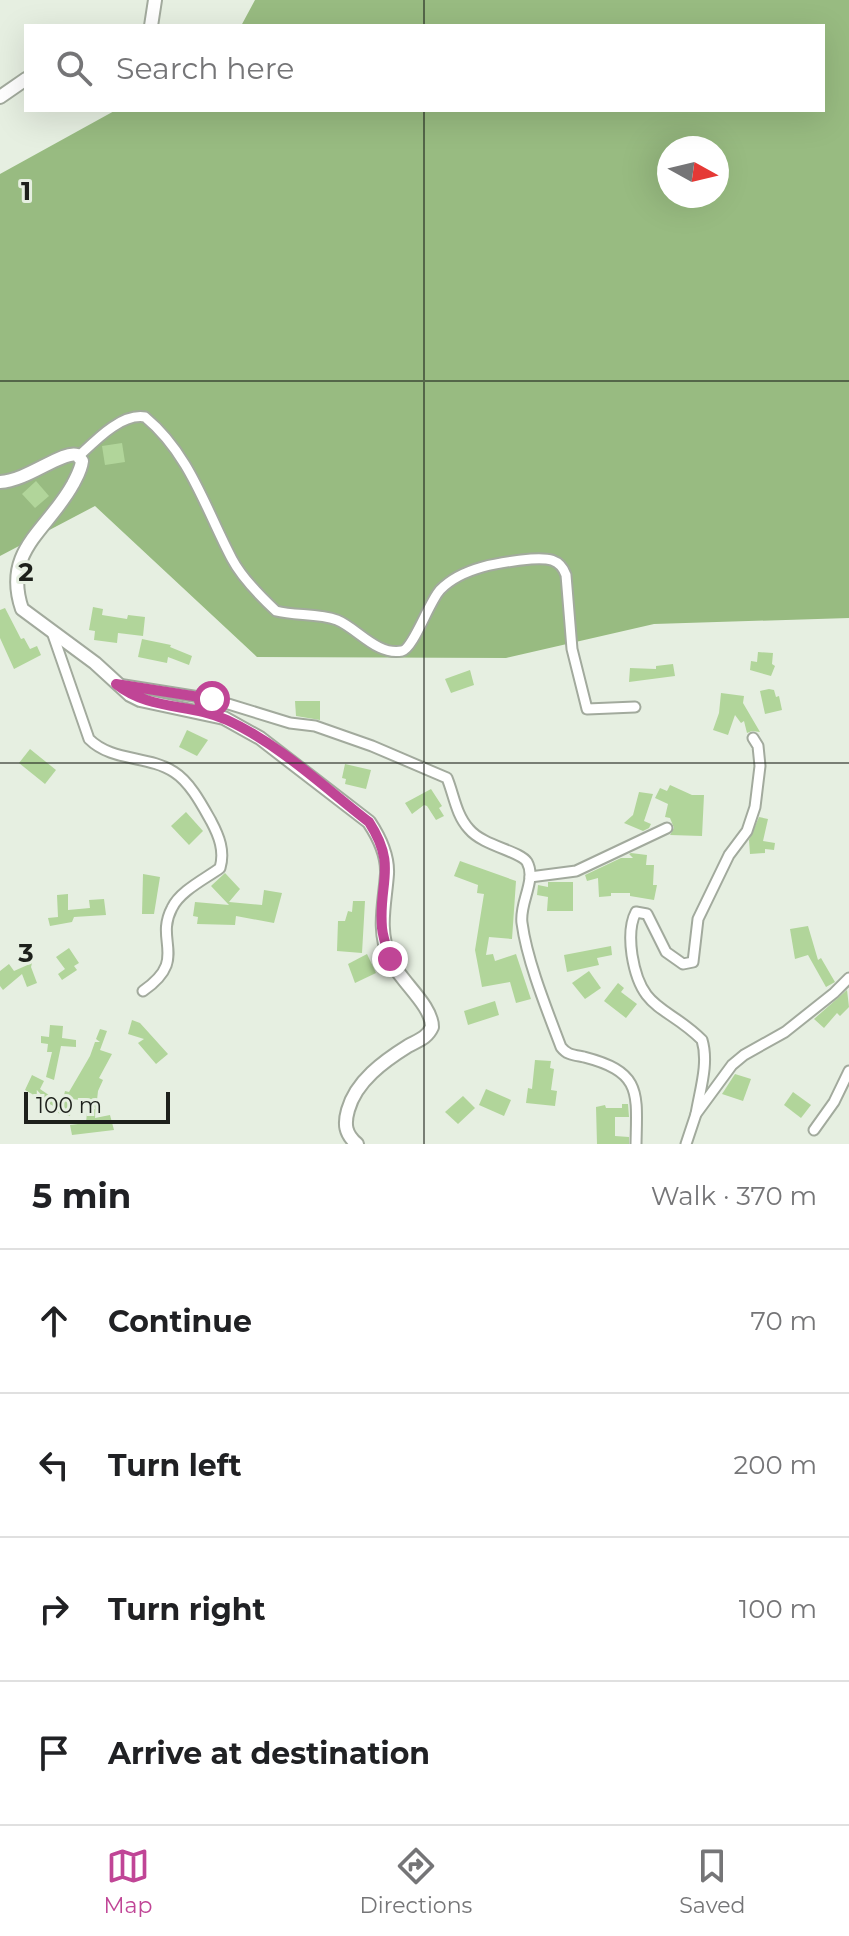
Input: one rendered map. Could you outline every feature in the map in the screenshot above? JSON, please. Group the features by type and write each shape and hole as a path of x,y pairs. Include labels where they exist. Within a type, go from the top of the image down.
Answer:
{"street":[{"path":"151,24 155,0"},
{"path":"0,97 24,80"},
{"path":"79,456 106,430 138,416 145,417 183,461 233,562 276,611 336,620 371,643 397,652 405,651 410,646 423,617 441,590 460,577 497,563 547,558 556,561 564,568 566,575 572,649 587,709 635,707"},
{"path":"0,482 21,479 68,453 79,456"},
{"path":"79,456 82,466 69,491 22,552 16,581 22,609 140,700 224,718 260,738 369,822 381,840 387,872 382,900 382,930 390,959 430,1013 432,1027 425,1038 406,1047 356,1090 346,1122 347,1133 357,1144"},
{"path":"52,632 89,739 112,754 156,764 175,772 205,809 222,851 220,868 172,907 166,968 156,982 143,991"},
{"path":"116,684 212,699 290,723 315,726 447,778 462,821 471,832 495,848 518,854 526,861 530,877 521,912 522,925 543,1000 561,1047 566,1053 609,1065 632,1085 638,1111 636,1144"},
{"path":"686,1144 696,1114 705,1049 702,1040 642,992 635,975 629,940 636,912 647,914 666,952 683,964 693,962 698,919 729,855 747,831 755,807 760,766 758,746 753,738"},
{"path":"530,877 576,871 667,828"},
{"path":"696,1114 732,1065 785,1032 849,978"},
{"path":"814,1130 834,1102 849,1071"}],"green space":[{"path":"255,0 849,0 849,618 654,624 506,658 257,657 95,506 0,556 0,174 112,112 825,112 825,24 242,24"}],"building":[{"path":"122,443 125,462 105,465 102,446"},
{"path":"36,481 49,496 35,508 22,494"},
{"path":"93,607 103,609 102,615 127,619 128,615 145,617 143,636 118,633 117,643 94,640 95,631 89,630"},
{"path":"5,608 21,639 24,638 30,649 37,646 41,655 14,669 0,638 0,610"},
{"path":"142,639 171,645 192,656 189,665 168,657 167,663 138,657"},
{"path":"758,652 773,653 772,664 775,666 771,676 750,670 751,661 757,662"},
{"path":"673,664 675,676 629,682 630,668 656,669 656,666"},
{"path":"470,670 474,685 451,693 445,679"},
{"path":"774,690 776,697 779,696 782,710 765,714 760,691"},
{"path":"721,693 744,696 743,703 760,732 747,733 744,721 741,723 735,715 728,735 713,730"},
{"path":"295,701 320,701 320,720 296,716"},
{"path":"187,730 208,740 197,756 179,747"},
{"path":"30,749 56,770 45,784 19,763"},
{"path":"345,764 371,770 366,789 345,784 346,779 342,778"},
{"path":"670,785 692,795 704,795 702,836 670,835 674,828 670,818 665,817 668,804 655,798 660,788 667,791"},
{"path":"431,789 442,806 439,808 444,816 436,820 424,805 412,814 405,803"},
{"path":"639,792 653,794 644,821 651,824 643,831 624,823 633,815"},
{"path":"186,812 203,831 189,845 171,826"},
{"path":"759,817 768,819 763,841 775,843 774,850 765,849 765,853 750,854 749,840"},
{"path":"631,853 647,855 646,865 654,865 653,885 657,885 654,900 630,896 630,893 611,893 611,896 599,897 598,878 587,881 585,875 621,858 633,858"},
{"path":"460,861 516,881 512,939 489,937 486,955 493,954 495,961 516,954 531,999 516,1003 510,982 482,987 475,950 484,894 477,893 478,885 454,876"},
{"path":"225,873 240,889 229,902 262,905 264,890 282,893 274,923 236,916 235,925 197,924 198,917 193,916 195,902 229,905 211,886"},
{"path":"143,874 160,877 154,914 142,914"},
{"path":"548,882 573,882 573,911 547,911 548,897 537,895 538,885 548,887"},
{"path":"68,894 68,910 90,908 89,900 104,899 106,915 74,917 72,922 50,926 48,918 58,917 57,895"},
{"path":"353,901 365,901 362,953 337,951 338,921 345,921 348,911 352,912"},
{"path":"808,926 818,960 821,958 835,982 826,987 808,955 795,959 790,929"},
{"path":"611,946 612,955 597,958 599,965 567,972 564,955"},
{"path":"69,948 79,963 74,966 77,970 62,980 58,974 65,969 56,957"},
{"path":"367,954 376,973 355,983 348,964"},
{"path":"32,963 37,983 27,987 22,974 3,990 0,971 9,964 14,971"},
{"path":"589,971 601,988 585,999 572,983"},
{"path":"618,983 624,988 621,992 637,1004 626,1018 604,1001"},
{"path":"847,990 849,1007 840,1016 837,1013 824,1028 814,1019"},
{"path":"495,1001 499,1015 468,1025 464,1011"},
{"path":"132,1020 140,1023 168,1054 156,1064 138,1043 144,1039 128,1034"},
{"path":"50,1025 63,1026 62,1038 76,1040 76,1047 61,1046 54,1080 46,1077 52,1052 47,1052 48,1044 41,1043 41,1036 49,1037"},
{"path":"100,1029 107,1031 100,1050 112,1054 99,1078 103,1080 98,1091 95,1118 110,1115 114,1130 72,1135 70,1125 86,1123 88,1101 72,1099 70,1116 54,1112 55,1107 25,1090 32,1075 44,1081 40,1089 62,1104 65,1091 69,1092 95,1042 100,1042 96,1039"},
{"path":"535,1060 551,1061 550,1068 554,1069 551,1090 557,1091 555,1106 526,1103 528,1088 532,1089"},
{"path":"735,1074 751,1079 743,1101 722,1094"},
{"path":"486,1089 511,1100 504,1116 479,1105"},
{"path":"793,1092 811,1105 801,1118 784,1105"},
{"path":"463,1096 475,1108 458,1124 445,1112"},
{"path":"622,1104 628,1104 629,1117 615,1117 615,1136 629,1137 629,1144 597,1144 596,1107 622,1108"}],"route":[{"path":"212,699 116,684 140,700 224,718 260,738 369,822 381,840 387,872 382,900 382,930 390,959"}]}
